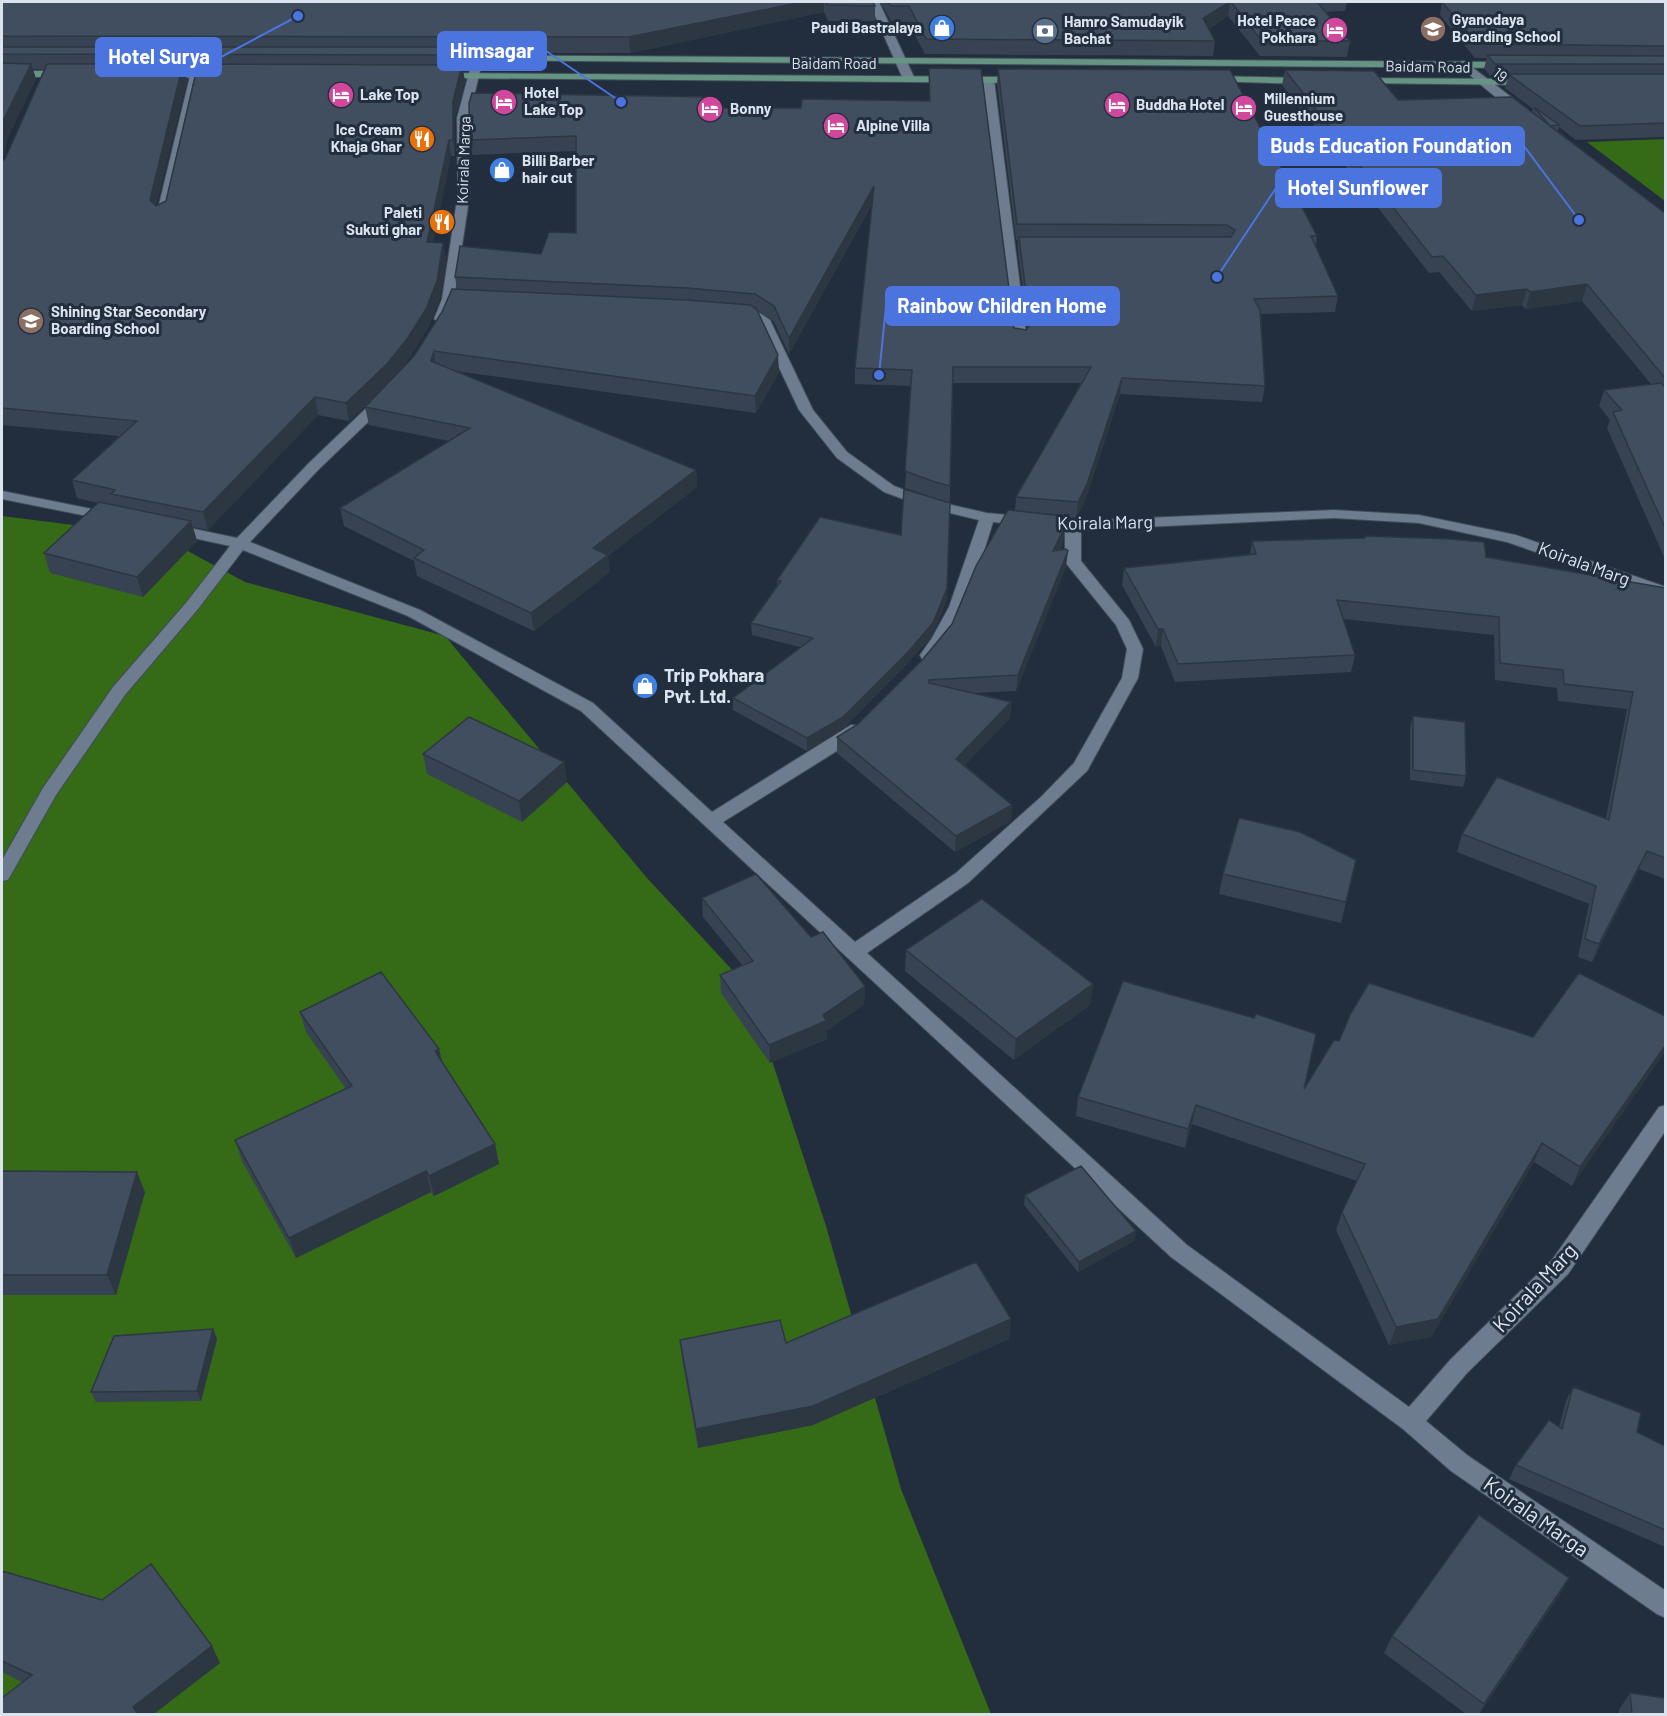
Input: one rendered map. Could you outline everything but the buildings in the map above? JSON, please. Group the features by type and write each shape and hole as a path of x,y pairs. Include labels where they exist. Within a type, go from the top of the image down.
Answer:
{"main road":[{"name":"Baidam Road","path":"430,57 1515,65"},
{"path":"2,74 44,79 80,75"},
{"path":"149,75 226,75"},
{"name":"Baidam Road","path":"427,76 1035,80"},
{"path":"1196,80 1324,81"},
{"name":"Baidam Road","path":"1347,81 1537,82"}],"street":[{"path":"874,2 903,60 909,79"},
{"name":"Koirala Marga","path":"433,336 454,299 464,193 463,118 478,58"},
{"name":"19","path":"1464,64 1533,118"},
{"path":"162,217 195,76"},
{"path":"988,80 1014,246 1020,341"},
{"name":"Koirala Marg","path":"729,314 755,316 765,323 806,410 842,455 889,489 930,504 987,517 1073,526 1334,514 1419,519 1511,538 1665,591"},
{"path":"2,875 49,792 119,691 192,606 240,543 314,466 397,386"},
{"path":"2,495 127,520"},
{"path":"915,670 941,639 964,584 987,517"},
{"name":"Koirala Marga","path":"149,525 240,543 414,613 587,707 1179,1251 1411,1422 1459,1463 1665,1606"},
{"path":"855,952 962,878 1047,801 1081,767 1130,678 1135,649 1123,624 1073,562 1073,526"},
{"path":"711,821 850,735 872,714"},
{"name":"Koirala Marg","path":"1411,1422 1459,1366 1560,1267 1665,1113"}],"green space":[{"path":"1665,139 1665,201 1587,142"},
{"path":"2,516 160,536 245,582 445,636 647,878 748,987 826,1226 901,1489 991,1714 2,1714"}],"place":[{"name":"Hotel Surya","path":"298,16"},
{"name":"Paudi Bastralaya","path":"942,28"},
{"name":"Gyanodaya Boarding School","path":"1433,29"},
{"name":"Hotel Peace Pokhara","path":"1335,30"},
{"name":"Hamro Samudayik Bachat","path":"1045,31"},
{"name":"Lake Top","path":"341,95"},
{"name":"Hotel Lake Top","path":"504,102"},
{"name":"Himsagar","path":"621,102"},
{"name":"Buddha Hotel","path":"1117,105"},
{"name":"Millennium Guesthouse","path":"1244,108"},
{"name":"Bonny","path":"710,109"},
{"name":"Alpine Villa","path":"836,126"},
{"name":"Ice Cream Khaja Ghar","path":"422,139"},
{"name":"Billi Barber hair cut","path":"502,170"},
{"name":"Buds Education Foundation","path":"1579,220"},
{"name":"Paleti Sukuti ghar","path":"442,222"},
{"name":"Hotel Sunflower","path":"1217,277"},
{"name":"Shining Star Secondary Boarding School","path":"31,321"},
{"name":"Rainbow Children Home","path":"879,375"},
{"name":"Trip Pokhara Pvt. Ltd.","path":"645,686"}]}
